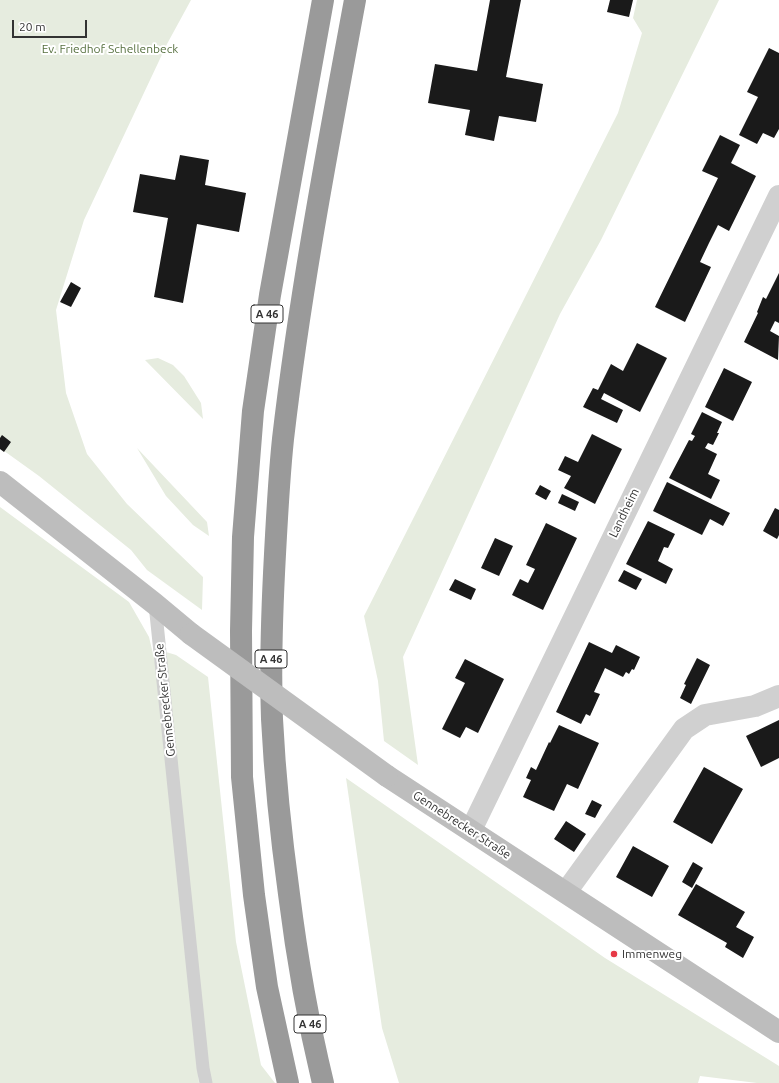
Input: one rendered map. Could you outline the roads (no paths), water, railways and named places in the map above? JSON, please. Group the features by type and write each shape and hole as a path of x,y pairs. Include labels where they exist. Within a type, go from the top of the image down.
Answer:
{"highway":[{"name":"A 46","path":"288,1083 267,987 254,895 242,777 241,631 243,537 253,411 268,310 323,0"},
{"name":"A 46","path":"323,1083 298,964 280,825 272,718 271,656 273,593 283,442 294,353 330,137 355,0"}],"main road":[{"name":"Gennebrecker Straße","path":"0,482 191,634 387,776 779,1032"}],"street":[{"name":"Landheim","path":"471,830 779,196"},
{"path":"566,892 684,729 705,715 755,706 779,696"}],"lane":[{"name":"Gennebrecker Straße","path":"155,604 201,1052 206,1083"}],"place":[{"name":"Immenweg","path":"614,954"}],"park label":[{"name":"Ev. Friedhof Schellenbeck","path":"110,49"}]}
